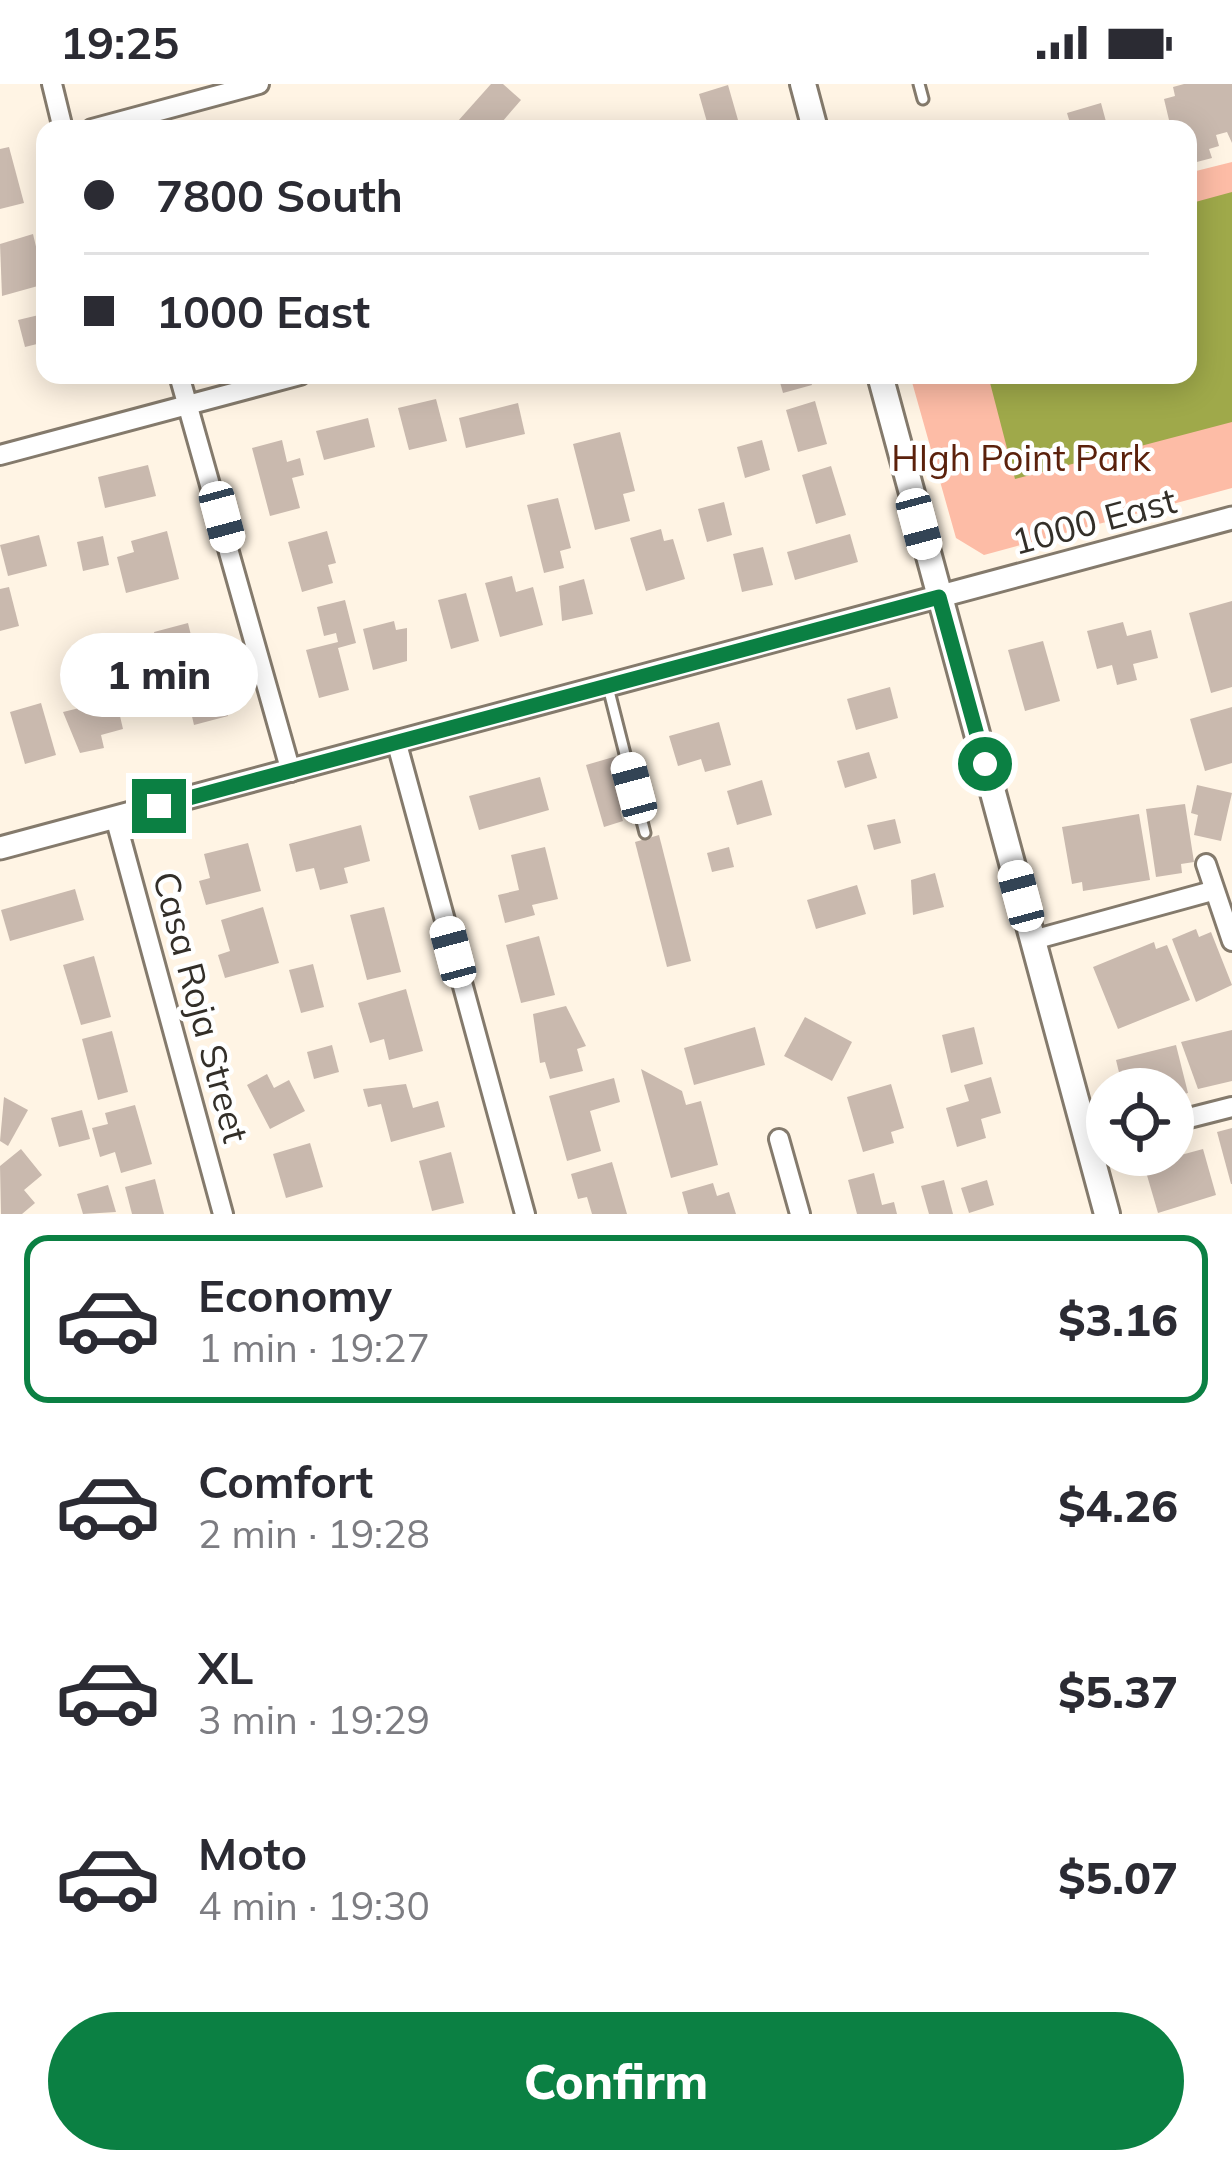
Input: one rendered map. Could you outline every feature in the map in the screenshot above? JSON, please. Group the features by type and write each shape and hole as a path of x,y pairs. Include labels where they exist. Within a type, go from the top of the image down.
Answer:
{"main road":[{"path":"803,84 812,120"},
{"path":"882,384 1033,940 1086,1106"},
{"path":"1102,1176 1107,1214"}],"street":[{"path":"52,84 61,120"},
{"path":"125,120 259,84"},
{"path":"183,384 291,772"},
{"path":"0,455 266,384"},
{"name":"1000 East","path":"0,848 1232,518"},
{"path":"397,744 525,1214"},
{"name":"Casa Roja Street","path":"115,817 223,1214"},
{"path":"1206,864 1232,941"},
{"path":"1033,940 1213,891"},
{"path":"1194,1116 1232,1106"},
{"path":"779,1139 800,1214"}],"lane":[{"path":"919,84 922,99"},
{"path":"608,688 645,833"}],"green space":[{"name":"HIgh Point Park","path":"1232,162 1232,488 984,555 956,538 913,384 1197,384 1197,171"}],"shaded area":[{"path":"1232,192 1232,422 1015,479 990,384 1197,384 1197,202"}],"building":[{"path":"491,84 503,84 521,100 504,120 459,120"},
{"path":"1232,84 1232,143 1227,132 1216,135 1219,146 1209,149 1212,158 1197,162 1197,120 1169,120 1164,99 1175,96 1173,87"},
{"path":"728,85 738,120 706,120 699,94"},
{"path":"1101,103 1106,120 1069,120 1067,113"},
{"path":"9,147 24,203 0,209 0,149"},
{"path":"33,234 36,287 2,296 0,244"},
{"path":"36,316 36,344 25,347 18,320"},
{"path":"780,384 812,385 783,393"},
{"path":"436,399 447,441 409,450 398,408"},
{"path":"815,401 827,444 798,452 786,410"},
{"path":"518,403 525,434 466,448 459,418"},
{"path":"368,418 375,447 324,460 316,431"},
{"path":"620,432 635,491 623,494 630,521 595,530 573,444"},
{"path":"282,440 287,462 300,458 304,475 292,478 300,508 270,516 252,448"},
{"path":"762,440 770,470 745,478 737,447"},
{"path":"148,465 156,496 105,508 98,477"},
{"path":"831,466 846,515 816,524 802,475"},
{"path":"558,498 571,548 560,551 564,568 544,573 527,505"},
{"path":"724,502 732,535 707,542 698,509"},
{"path":"661,529 664,541 673,539 685,579 646,591 630,538"},
{"path":"167,531 179,579 126,593 117,557 134,552 131,541"},
{"path":"327,531 336,563 328,565 333,583 302,592 288,542"},
{"path":"850,534 858,562 795,580 787,552"},
{"path":"39,535 47,566 8,576 0,545"},
{"path":"103,536 109,565 83,571 77,542"},
{"path":"763,547 773,585 742,592 733,554"},
{"path":"512,576 516,592 533,587 543,625 500,637 485,583"},
{"path":"584,579 593,614 562,621 559,586"},
{"path":"9,587 19,626 0,631 0,589"},
{"path":"466,593 479,641 451,649 438,600"},
{"path":"345,600 356,643 338,648 349,690 319,698 306,650 338,642 336,633 324,636 317,607"},
{"path":"1232,601 1232,687 1211,693 1189,613"},
{"path":"394,621 396,630 407,628 407,661 373,670 363,629"},
{"path":"1123,622 1127,636 1151,630 1158,658 1133,664 1137,680 1117,685 1112,665 1097,669 1087,631"},
{"path":"188,623 200,672 216,668 228,716 194,725 190,708 174,712 154,632"},
{"path":"1043,641 1060,701 1025,711 1008,650"},
{"path":"890,687 898,718 856,730 847,699"},
{"path":"116,699 123,729 101,735 104,748 80,753 63,712"},
{"path":"41,703 56,755 25,764 10,712"},
{"path":"1232,707 1232,763 1205,771 1190,719"},
{"path":"719,722 731,765 705,772 701,759 678,766 669,736"},
{"path":"869,752 877,778 845,788 837,761"},
{"path":"617,756 632,808 620,811 623,821 604,827 586,765"},
{"path":"540,777 549,810 479,830 469,796"},
{"path":"762,780 772,815 737,825 727,791"},
{"path":"1197,785 1232,793 1221,841 1194,835 1198,815 1191,813"},
{"path":"1185,804 1194,862 1181,864 1182,873 1156,877 1146,809"},
{"path":"1139,814 1150,880 1083,891 1082,882 1072,884 1062,827"},
{"path":"895,819 901,843 874,850 867,825"},
{"path":"361,825 370,861 344,868 348,883 320,890 314,868 296,872 289,844"},
{"path":"659,835 691,961 667,967 635,842"},
{"path":"248,843 261,891 206,905 199,881 210,878 204,854"},
{"path":"545,847 558,899 532,905 535,915 505,923 498,895 519,890 511,855"},
{"path":"729,847 734,867 712,872 707,853"},
{"path":"935,873 944,907 913,915 911,880"},
{"path":"857,885 866,914 816,929 807,900"},
{"path":"75,889 84,920 10,941 1,910"},
{"path":"263,907 279,963 225,978 218,955 230,951 221,920"},
{"path":"384,907 401,972 367,980 350,915"},
{"path":"1196,929 1199,937 1211,932 1232,985 1196,1002 1172,939"},
{"path":"539,936 555,995 521,1003 506,945"},
{"path":"1154,942 1156,949 1167,945 1190,1000 1118,1029 1093,967"},
{"path":"94,956 111,1017 81,1025 63,965"},
{"path":"313,964 324,1007 301,1013 289,970"},
{"path":"406,989 423,1051 389,1060 384,1039 370,1043 358,1003"},
{"path":"566,1006 586,1046 577,1049 583,1071 550,1079 545,1062 540,1063 533,1014"},
{"path":"805,1017 852,1042 832,1081 784,1056"},
{"path":"755,1027 765,1065 694,1085 684,1048"},
{"path":"974,1027 983,1064 951,1073 942,1035"},
{"path":"1232,1030 1232,1081 1198,1089 1181,1042"},
{"path":"112,1031 128,1092 98,1100 82,1039"},
{"path":"332,1045 339,1072 314,1079 307,1052"},
{"path":"1176,1045 1182,1068 1118,1068 1116,1060"},
{"path":"641,1069 682,1091 686,1105 701,1101 718,1165 671,1178"},
{"path":"267,1074 274,1088 289,1080 305,1111 270,1129 247,1085"},
{"path":"991,1077 1001,1113 981,1119 986,1138 957,1147 946,1108 969,1101 964,1085"},
{"path":"614,1078 620,1102 590,1111 601,1151 567,1161 549,1096"},
{"path":"406,1084 413,1108 438,1101 445,1127 391,1142 381,1104 368,1107 363,1089"},
{"path":"891,1084 904,1128 891,1132 894,1143 863,1152 847,1097"},
{"path":"4,1097 28,1110 8,1146 0,1141"},
{"path":"135,1105 152,1164 121,1173 115,1152 100,1157 92,1128 108,1124 105,1113"},
{"path":"82,1110 90,1139 59,1147 51,1118"},
{"path":"1232,1128 1232,1184 1231,1184 1217,1132"},
{"path":"310,1143 323,1187 286,1198 273,1154"},
{"path":"21,1149 42,1175 24,1190 35,1203 22,1214 1,1214 0,1166"},
{"path":"1203,1149 1216,1195 1158,1213 1147,1176 1194,1176 1194,1151"},
{"path":"451,1152 464,1203 432,1211 419,1161"},
{"path":"612,1162 627,1214 592,1214 587,1197 578,1199 571,1174"},
{"path":"874,1173 882,1205 894,1202 897,1214 857,1214 848,1180"},
{"path":"155,1179 164,1214 132,1214 125,1187"},
{"path":"944,1180 953,1214 929,1214 921,1186"},
{"path":"987,1180 994,1205 969,1213 961,1188"},
{"path":"713,1183 717,1196 729,1192 736,1214 688,1214 682,1192"},
{"path":"108,1185 116,1212 83,1214 77,1194"}],"route":[{"path":"159,806 939,597 985,764"}]}
